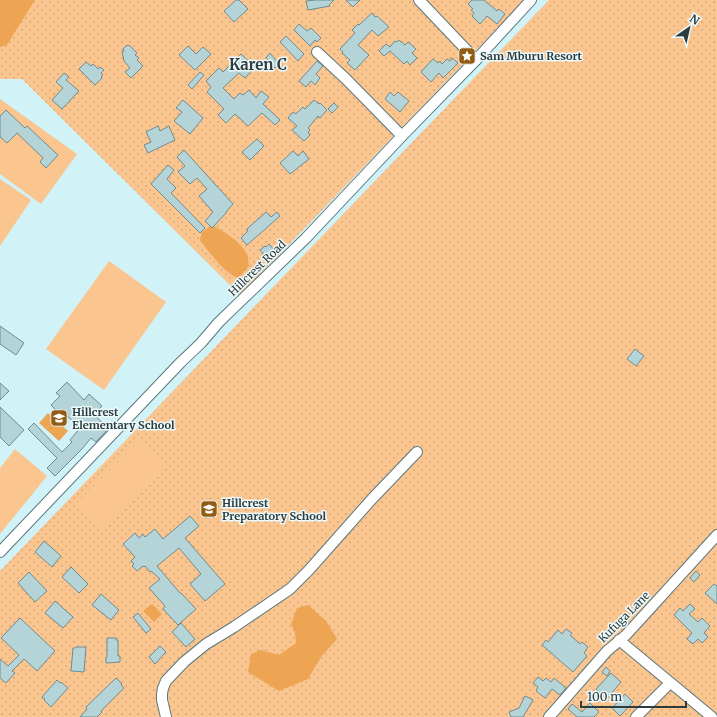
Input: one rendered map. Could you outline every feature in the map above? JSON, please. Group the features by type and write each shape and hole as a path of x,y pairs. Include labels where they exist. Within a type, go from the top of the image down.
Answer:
{"street":[{"path":"419,0 476,60"},
{"name":"Hillcrest Road","path":"0,552 181,362 201,343 219,322 306,238 476,60 531,0"},
{"path":"317,52 402,136"},
{"path":"166,717 162,700 163,688 166,681 184,662 206,644 290,589 417,452"},
{"name":"Kufuga Lane","path":"549,717 607,651 626,635 717,535"},
{"path":"619,640 712,717"},
{"path":"636,717 670,683"}],"shaded area":[{"path":"0,0 525,0 240,295 22,79 0,79"},
{"path":"0,0 35,0 7,45 0,47"},
{"path":"549,0 717,0 717,717 0,717 0,571"},
{"path":"0,99 77,154 41,204 0,174"},
{"path":"0,179 31,200 0,246"},
{"path":"212,225 236,241 248,255 249,266 238,278 227,272 222,267 200,240 202,232"},
{"path":"109,261 166,302 104,390 46,349"},
{"path":"48,413 68,431 59,441 39,423"},
{"path":"138,441 166,469 103,531 76,504"},
{"path":"15,449 47,476 0,534 0,468"},
{"path":"152,604 162,614 154,622 143,611"},
{"path":"308,605 326,621 337,639 321,657 308,679 279,691 248,672 251,654 261,650 279,655 296,643 295,633 291,624 297,608"}],"building":[{"path":"236,0 239,0 248,9 234,22 224,11"},
{"path":"334,0 329,5 330,6 308,10 306,1"},
{"path":"346,0 360,0 353,7"},
{"path":"472,0 484,0 497,11 499,9 505,14 497,24 487,16 480,24 472,16 474,13 471,10 473,9 468,4"},
{"path":"372,13 389,27 378,36 372,30 358,45 369,55 355,70 347,63 350,60 342,53 343,52 340,49 355,33 352,30"},
{"path":"299,24 307,31 311,28 321,38 317,42 315,40 310,46 294,30"},
{"path":"286,36 304,54 298,61 280,42"},
{"path":"399,40 405,45 408,42 416,49 412,53 417,58 410,65 407,61 404,64 390,51 384,56 379,51 386,44 390,47 395,41 397,42"},
{"path":"127,45 129,45 137,53 135,55 139,58 137,60 143,66 131,78 125,72 130,68 124,61 122,52"},
{"path":"188,46 196,54 203,47 211,54 195,70 179,55"},
{"path":"270,53 279,64 275,68 266,58"},
{"path":"241,54 255,67 245,78 239,73 223,88 234,99 240,93 243,95 249,90 256,98 261,91 269,97 263,104 280,120 275,125 262,113 248,126 235,114 226,123 218,115 224,109 207,92 211,87 206,81 219,68 223,72"},
{"path":"452,58 458,63 443,78 439,73 431,82 421,72 433,59 438,63 440,61 442,64 447,59 450,61"},
{"path":"317,61 323,66 316,74 320,78 315,85 311,81 306,87 299,81"},
{"path":"86,62 91,66 93,64 98,69 100,67 104,70 101,73 103,75 101,77 102,78 95,85 79,69"},
{"path":"200,72 204,75 192,89 188,85"},
{"path":"64,73 69,77 66,80 79,91 62,109 52,100 63,88 56,82"},
{"path":"390,92 394,96 398,92 409,101 400,112 385,99"},
{"path":"183,100 203,118 190,134 174,121 182,112 176,108"},
{"path":"314,100 319,104 320,103 327,110 320,118 318,116 308,128 310,130 308,132 310,135 304,141 292,130 297,126 288,118 293,112 296,114 303,107 305,109"},
{"path":"334,103 338,107 332,113 328,109"},
{"path":"6,110 25,128 27,126 58,155 46,168 40,162 43,158 17,133 7,143 0,137 0,116"},
{"path":"158,126 160,131 169,126 175,140 148,153 144,145 151,142 146,132"},
{"path":"257,139 264,146 250,160 242,152"},
{"path":"184,150 233,204 212,228 205,221 213,212 199,196 207,189 197,178 190,184 178,172 185,166 177,157"},
{"path":"293,151 298,156 303,151 309,159 290,174 280,163"},
{"path":"168,165 174,170 167,179 176,188 171,193 205,228 200,233 151,184"},
{"path":"266,212 271,217 277,212 280,216 247,245 241,238 248,231 247,229"},
{"path":"269,244 274,250 271,253 273,255 268,259 260,250"},
{"path":"0,326 24,343 16,355 0,344"},
{"path":"635,349 644,356 636,366 627,359"},
{"path":"67,382 84,400 89,394 102,406 94,414 108,429 96,442 91,438 55,476 47,468 57,458 28,429 34,423 62,452 72,442 70,440 80,428 67,416 64,419 51,405 60,396 56,393"},
{"path":"0,383 9,391 0,400"},
{"path":"0,407 24,430 9,446 0,437"},
{"path":"190,516 199,526 185,538 225,584 205,601 190,584 201,574 179,548 157,566 196,609 178,625 163,609 165,606 149,588 160,579 151,571 150,572 145,566 137,571 132,566 134,564 131,561 135,557 123,544 135,533 139,538 143,534 145,537 155,529 163,539"},
{"path":"44,541 61,556 52,567 35,552"},
{"path":"71,567 88,584 79,593 62,577"},
{"path":"696,571 700,575 694,582 690,578"},
{"path":"29,572 47,591 35,602 18,583"},
{"path":"714,584 717,586 717,604 705,593"},
{"path":"101,594 119,610 111,620 92,605"},
{"path":"55,601 73,617 63,628 45,613"},
{"path":"690,604 695,609 689,614 698,622 702,618 710,626 704,633 708,637 702,643 698,639 693,644 687,639 692,633 674,615 680,608 683,611"},
{"path":"138,613 151,629 146,633 133,617"},
{"path":"20,618 55,651 37,671 24,659 12,671 15,673 6,683 0,678 0,659 8,666 19,655 1,638"},
{"path":"181,623 195,639 186,647 172,632"},
{"path":"566,629 572,633 570,635 580,644 582,642 588,647 584,653 587,656 573,672 542,645 546,640 548,642 558,630 562,634"},
{"path":"107,638 116,638 116,640 118,640 118,656 120,656 120,662 106,663"},
{"path":"160,646 166,652 155,664 149,657"},
{"path":"86,647 84,672 71,671 73,648"},
{"path":"606,667 610,671 607,676 602,672"},
{"path":"611,673 621,682 608,697 603,693 602,695 596,689"},
{"path":"538,677 543,681 546,678 551,682 554,678 566,688 560,695 552,689 545,698 536,691 538,687 533,683"},
{"path":"116,678 124,688 101,711 102,712 97,717 80,717 87,709 86,707"},
{"path":"57,680 68,688 51,707 42,697"},
{"path":"625,694 633,702 620,716 612,708"},
{"path":"525,696 533,700 523,717 511,717 509,712 519,708"},
{"path":"590,703 599,712 594,717 577,717 568,709 572,704 582,712"}],"place":[{"name":"Sam Mburu Resort","path":"467,56"},
{"name":"Hillcrest Elementary School","path":"59,418"},
{"name":"Hillcrest Preparatory School","path":"209,509"}],"district":[{"name":"Karen C","path":"258,65"}]}
